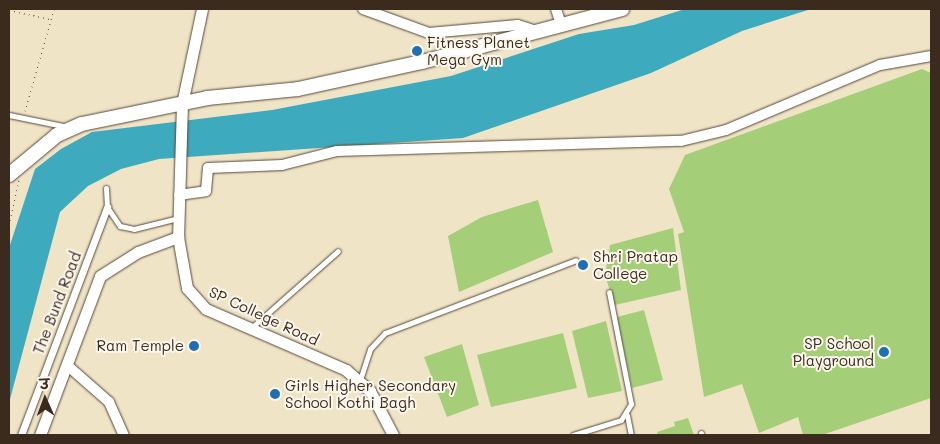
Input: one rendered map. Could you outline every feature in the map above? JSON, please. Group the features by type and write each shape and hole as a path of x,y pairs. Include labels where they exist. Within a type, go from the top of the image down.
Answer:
{"main road":[{"path":"14,172 48,142 71,128 298,89 622,9"}],"street":[{"name":"SP College Road","path":"202,9 182,109 178,218 182,275 195,300 360,380"},
{"path":"363,9 429,33 518,25 537,31"},
{"path":"556,9 561,24"},
{"path":"180,195 206,191 208,168 282,165 338,151 681,141 726,130 880,65 931,56"},
{"name":"The Bund Road","path":"21,435 106,207"},
{"path":"40,435 68,366 100,276 138,252 178,237"},
{"path":"68,366 109,402 124,435"},
{"path":"360,380 393,435"}],"lane":[{"path":"9,116 24,116 71,128"},
{"path":"106,188 106,207 125,229 178,218"},
{"path":"251,328 338,250"},
{"path":"360,380 370,349 385,333 576,260"},
{"path":"609,292 631,404 627,416 631,435"},
{"path":"573,435 627,416"}],"path":[{"path":"24,116 54,9"},
{"path":"9,10 50,20"},
{"path":"9,225 14,172"}],"green space":[{"path":"922,69 931,73 931,398 822,435 803,435 798,417 759,433 742,384 704,397 678,234 684,232 669,189 685,155"},
{"path":"538,200 553,252 459,292 448,236 482,217"},
{"path":"673,228 681,290 615,305 605,276 610,245"},
{"path":"644,310 663,380 632,388 617,317"},
{"path":"606,321 622,391 588,398 572,331"},
{"path":"563,333 577,388 491,407 477,355"},
{"path":"462,344 479,405 447,417 424,357"},
{"path":"688,418 694,435 658,435 657,432 675,426 674,422"}],"water":[{"path":"685,9 811,9 742,31 651,73 463,138 159,159 121,169 88,186 60,212 9,403 9,248 35,169 61,149 92,132 272,110 451,76 579,34 634,25"}],"place":[{"name":"Fitness Planet Mega Gym","path":"417,51"},
{"name":"Shri Pratap College","path":"583,265"},
{"name":"Ram Temple","path":"194,346"},
{"name":"SP School Playground","path":"884,352"},
{"name":"Girls Higher Secondary School Kothi Bagh","path":"275,394"}]}
